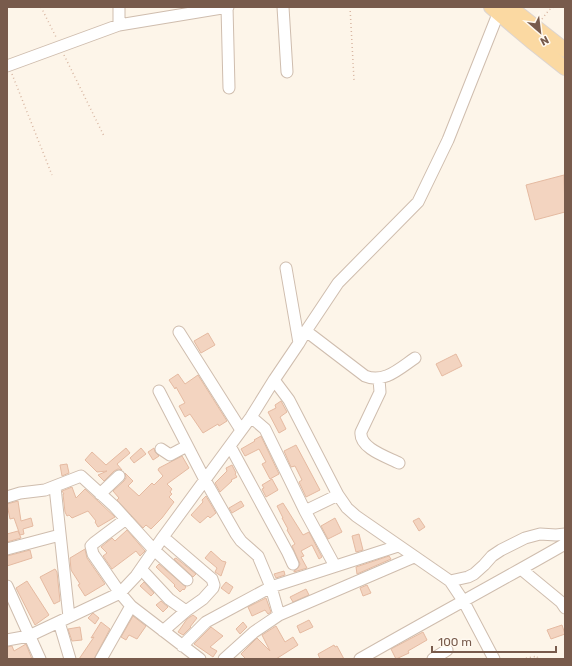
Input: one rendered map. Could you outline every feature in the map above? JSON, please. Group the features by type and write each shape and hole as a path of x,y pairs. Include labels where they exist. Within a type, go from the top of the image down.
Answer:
{"main road":[{"path":"500,9 535,26 565,50"},
{"path":"500,9 531,41 565,68"}],"street":[{"path":"119,7 119,25"},
{"path":"8,66 119,25 228,7 229,88"},
{"path":"283,7 287,72"},
{"path":"7,640 28,636 120,592 129,584 141,569 251,417 338,283 418,202 448,140 500,9"},
{"path":"286,268 299,343"},
{"path":"306,331 365,376 371,378 379,379 386,377 415,358"},
{"path":"179,332 241,430"},
{"path":"379,379 380,392 361,432 362,437 366,445 399,463"},
{"path":"274,380 289,400 338,495 351,512 450,581 464,602 494,659"},
{"path":"159,391 205,480 239,539 258,556 279,615"},
{"path":"251,417 264,429 305,512 335,566"},
{"path":"161,449 170,455 187,446"},
{"path":"230,446 293,564"},
{"path":"7,497 20,493 45,490 81,476 126,519 154,550 187,580"},
{"path":"100,494 118,476"},
{"path":"55,487 60,535 64,619 70,659"},
{"path":"305,512 338,495"},
{"path":"126,519 96,540 91,546 93,554 131,606 200,659"},
{"path":"450,581 474,574 492,556 521,540 540,534 565,534"},
{"path":"7,549 60,535"},
{"path":"162,631 203,599 213,588 213,582 163,537"},
{"path":"365,658 565,544"},
{"path":"182,646 206,622 270,587 398,546"},
{"path":"224,659 254,632 279,615 414,556"},
{"path":"141,569 169,599 186,611"},
{"path":"521,569 561,602 565,608"},
{"path":"7,586 28,636 40,659"},
{"path":"101,659 131,606"},
{"path":"433,659 447,650"}],"path":[{"path":"41,7 104,136"},
{"path":"350,7 354,80"},
{"path":"535,26 549,10 554,7"},
{"path":"8,66 52,175"},
{"path":"522,659 537,656 538,659"}],"building":[{"path":"564,175 565,212 535,220 526,185"},
{"path":"208,333 215,345 201,353 194,341"},
{"path":"456,354 462,366 442,376 436,364"},
{"path":"178,374 185,384 198,375 227,421 219,426 218,424 203,433 190,414 185,417 179,406 185,403 176,387 175,389 169,380"},
{"path":"281,401 287,412 280,417 286,429 279,433 268,412 276,408 275,405"},
{"path":"261,436 279,474 270,479 262,464 266,462 259,449 245,456 241,449"},
{"path":"296,445 320,490 306,497 299,482 302,480 295,466 291,467 284,451"},
{"path":"126,448 130,453 117,464 122,470 118,469 114,471 104,481 98,475 107,471 97,472 85,460 92,452 106,465"},
{"path":"141,448 146,454 134,463 130,458"},
{"path":"154,448 155,452 159,456 153,460 148,452"},
{"path":"182,456 189,468 167,484 172,489 170,492 172,494 169,497 174,502 162,518 151,529 146,525 143,528 117,500 119,498 113,491 126,478 125,473 133,481 128,486 139,496 152,483 154,485 163,476 158,470 159,468"},
{"path":"67,464 69,473 62,476 60,465"},
{"path":"232,465 237,477 231,480 232,481 220,492 215,483 227,471 226,468"},
{"path":"272,479 278,490 266,497 262,489 264,488 262,485"},
{"path":"72,487 76,498 85,489 115,517 98,527 95,522 96,521 88,511 72,518 69,515 67,516 65,512 64,494 62,491"},
{"path":"206,496 216,513 210,518 208,516 200,523 191,515 203,502 202,500"},
{"path":"18,501 21,521 31,518 33,526 23,529 24,534 20,535 14,518 10,519 7,504"},
{"path":"241,501 244,506 232,513 229,508"},
{"path":"283,503 303,535 309,532 322,557 319,559 312,545 301,551 304,556 301,557 307,568 294,572 300,564 292,546 295,544 287,530 288,529 277,506"},
{"path":"335,518 342,532 328,539 321,526"},
{"path":"419,518 425,527 419,531 413,521"},
{"path":"127,530 145,551 140,556 136,551 112,569 103,556 107,553 101,547 112,538 115,541"},
{"path":"18,531 21,538 7,542 7,534"},
{"path":"359,534 363,550 356,552 352,536"},
{"path":"85,549 87,558 105,584 85,596 78,585 80,584 71,570 70,558"},
{"path":"30,550 32,558 7,566 7,556"},
{"path":"211,551 222,561 226,562 221,576 215,572 217,568 205,558"},
{"path":"389,556 391,559 357,574 356,567"},
{"path":"176,558 196,574 193,577 174,559"},
{"path":"159,564 186,587 184,590 183,589 180,592 174,586 175,585 156,567"},
{"path":"55,569 57,572 60,601 54,604 40,577"},
{"path":"284,571 285,575 276,578 274,574"},
{"path":"27,581 49,615 35,625 16,588"},
{"path":"144,582 154,593 151,596 140,586"},
{"path":"226,582 233,587 229,594 221,588"},
{"path":"367,585 371,593 363,596 360,588"},
{"path":"306,589 309,595 293,602 290,597"},
{"path":"266,598 271,612 268,614 265,610 252,616 248,607"},
{"path":"161,601 168,607 163,612 156,605"},
{"path":"93,613 99,618 95,624 88,618"},
{"path":"193,615 197,618 191,627 183,635 178,632 187,619"},
{"path":"133,616 146,626 137,639 129,635 126,640 121,637"},
{"path":"309,620 313,627 300,633 297,626"},
{"path":"101,622 110,629 94,659 79,659 94,637 91,638"},
{"path":"243,622 247,627 240,634 236,629"},
{"path":"562,625 565,634 551,639 547,630"},
{"path":"276,626 285,642 293,637 298,645 276,659 246,659 241,654 257,638 270,651 262,635"},
{"path":"80,627 82,640 72,641 68,629"},
{"path":"211,627 223,636 210,647 217,651 213,657 194,644"},
{"path":"423,632 427,640 408,651 409,653 396,659 391,649"},
{"path":"26,644 32,659 7,659 7,647 12,646 14,651"},
{"path":"334,645 335,647 337,646 344,659 320,659 318,654"}]}
